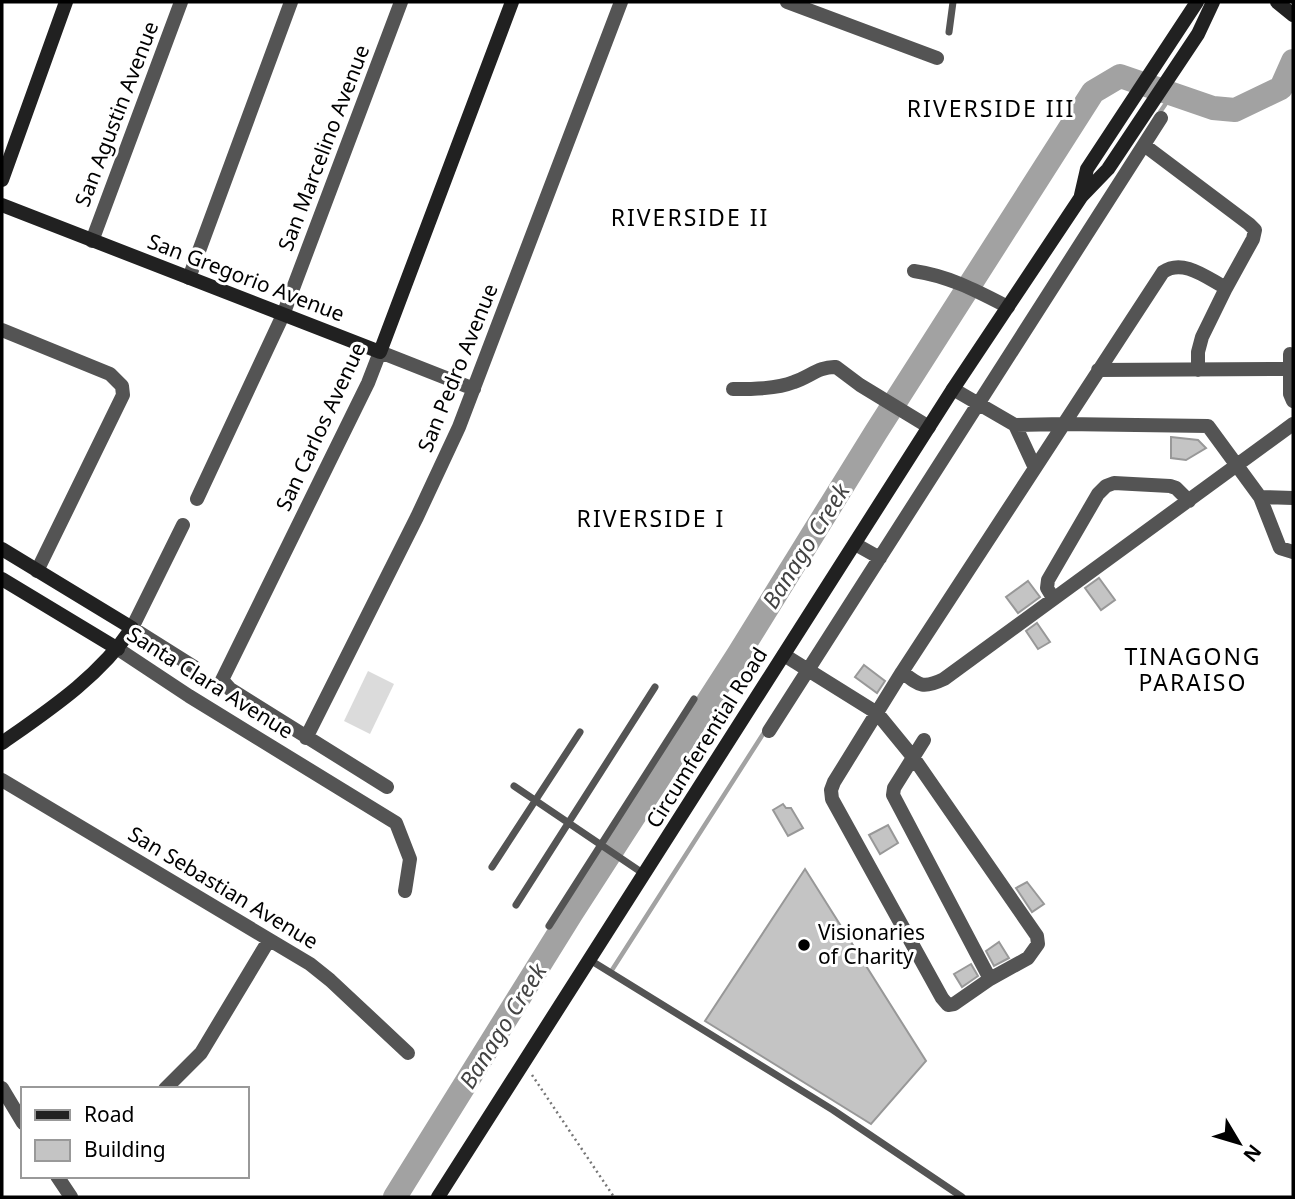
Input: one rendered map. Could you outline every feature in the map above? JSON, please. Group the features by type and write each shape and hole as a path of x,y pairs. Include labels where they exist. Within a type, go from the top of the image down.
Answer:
{"main road":[{"path":"2,180 66,2"},
{"name":"San Carlos Avenue","path":"380,352 512,2"},
{"name":"Circumferential Road","path":"439,1197 953,389 1008,307 1071,241 1087,169 1197,2"},
{"name":"Circumferential Road","path":"1081,197 1108,169 1144,117 1198,34 1213,2"},
{"name":"San Gregorio Avenue","path":"2,205 380,352"},
{"name":"Santa Clara Avenue","path":"2,549 132,628"},
{"name":"Santa Clara Avenue","path":"2,579 118,649"},
{"path":"2,743 60,703 118,649 132,628"}],"street":[{"name":"San Agustin Avenue","path":"92,241 181,2"},
{"path":"189,278 291,2"},
{"name":"San Marcelino Avenue","path":"197,499 283,314 401,2"},
{"name":"San Pedro Avenue","path":"306,738 443,464 621,2"},
{"path":"787,2 937,58"},
{"path":"769,731 805,667 975,401 1071,241 1144,145 1161,118"},
{"path":"1144,145 1255,230 1253,239 1199,345 1198,370"},
{"path":"784,655 877,713 913,757 1037,936 1038,944 1028,958 990,979 954,1004 948,1005 832,799 831,790 834,782 877,713 902,672 1157,280 1171,266 1188,268 1226,288"},
{"path":"914,271 935,274 970,287 1008,307"},
{"path":"2,330 110,374 122,386 123,395 37,571"},
{"name":"San Gregorio Avenue","path":"380,352 474,389"},
{"name":"San Carlos Avenue","path":"380,352 368,383 222,680 230,689 387,787"},
{"path":"1290,354 1290,394 1293,401"},
{"path":"733,389 793,383 822,368 836,367 929,427"},
{"path":"1098,370 1291,369"},
{"path":"953,389 1015,425 1202,425 1213,431 1260,497 1280,548 1293,552"},
{"path":"902,672 920,686 931,685 944,679 1293,424"},
{"path":"1015,425 1035,468"},
{"path":"1053,598 1047,588 1048,580 1105,486 1114,483 1170,486 1176,488 1189,501"},
{"path":"1260,497 1293,498"},
{"path":"132,628 183,525"},
{"path":"855,544 876,556"},
{"name":"Santa Clara Avenue","path":"132,628 194,667"},
{"name":"Santa Clara Avenue","path":"118,649 189,696 396,823 410,859 405,891"},
{"path":"924,740 894,788 893,795 990,979"},
{"name":"San Sebastian Avenue","path":"2,780 310,964 330,979 408,1052"},
{"path":"167,1087 201,1053 269,940"},
{"path":"2,1088 21,1119"},
{"path":"58,1178 71,1197"}],"lane":[{"path":"949,32 953,2"},
{"path":"516,905 655,687"},
{"path":"549,926 604,846 694,699"},
{"path":"492,867 580,732"},
{"path":"514,786 645,874"},
{"path":"590,960 833,1110 962,1197"}],"path":[{"path":"524,1063 614,1197"}],"shaded area":[{"path":"368,671 394,684 370,734 344,721"}],"building":[{"path":"1171,437 1198,440 1206,448 1186,460 1171,458"},
{"path":"1099,578 1115,600 1101,610 1085,588"},
{"path":"1028,581 1040,597 1018,613 1006,597"},
{"path":"1037,623 1050,642 1038,649 1026,631"},
{"path":"864,665 885,681 877,693 855,677"},
{"path":"783,804 786,808 791,808 803,828 788,836 773,810"},
{"path":"888,825 898,843 880,854 869,835"},
{"name":"Visionaries of Charity","path":"805,869 926,1061 871,1124 705,1021"},
{"path":"1027,882 1044,904 1032,912 1016,888"},
{"path":"999,942 1009,958 994,966 986,951"},
{"path":"971,964 978,976 962,987 954,974"}],"waterway":[{"name":"Banago Creek","path":"395,1197 571,914 738,655 876,432 1093,92 1120,76 1213,108 1235,110 1281,88 1293,61"},
{"path":"1158,115 1173,93"},
{"path":"612,970 765,731"}],"place":[{"name":"Visionaries of Charity","path":"804,945"}],"district":[{"name":"RIVERSIDE III","path":"991,109"},
{"name":"RIVERSIDE II","path":"690,218"},
{"name":"RIVERSIDE I","path":"651,519"},
{"name":"TINAGONG PARAISO","path":"1193,670"}]}
